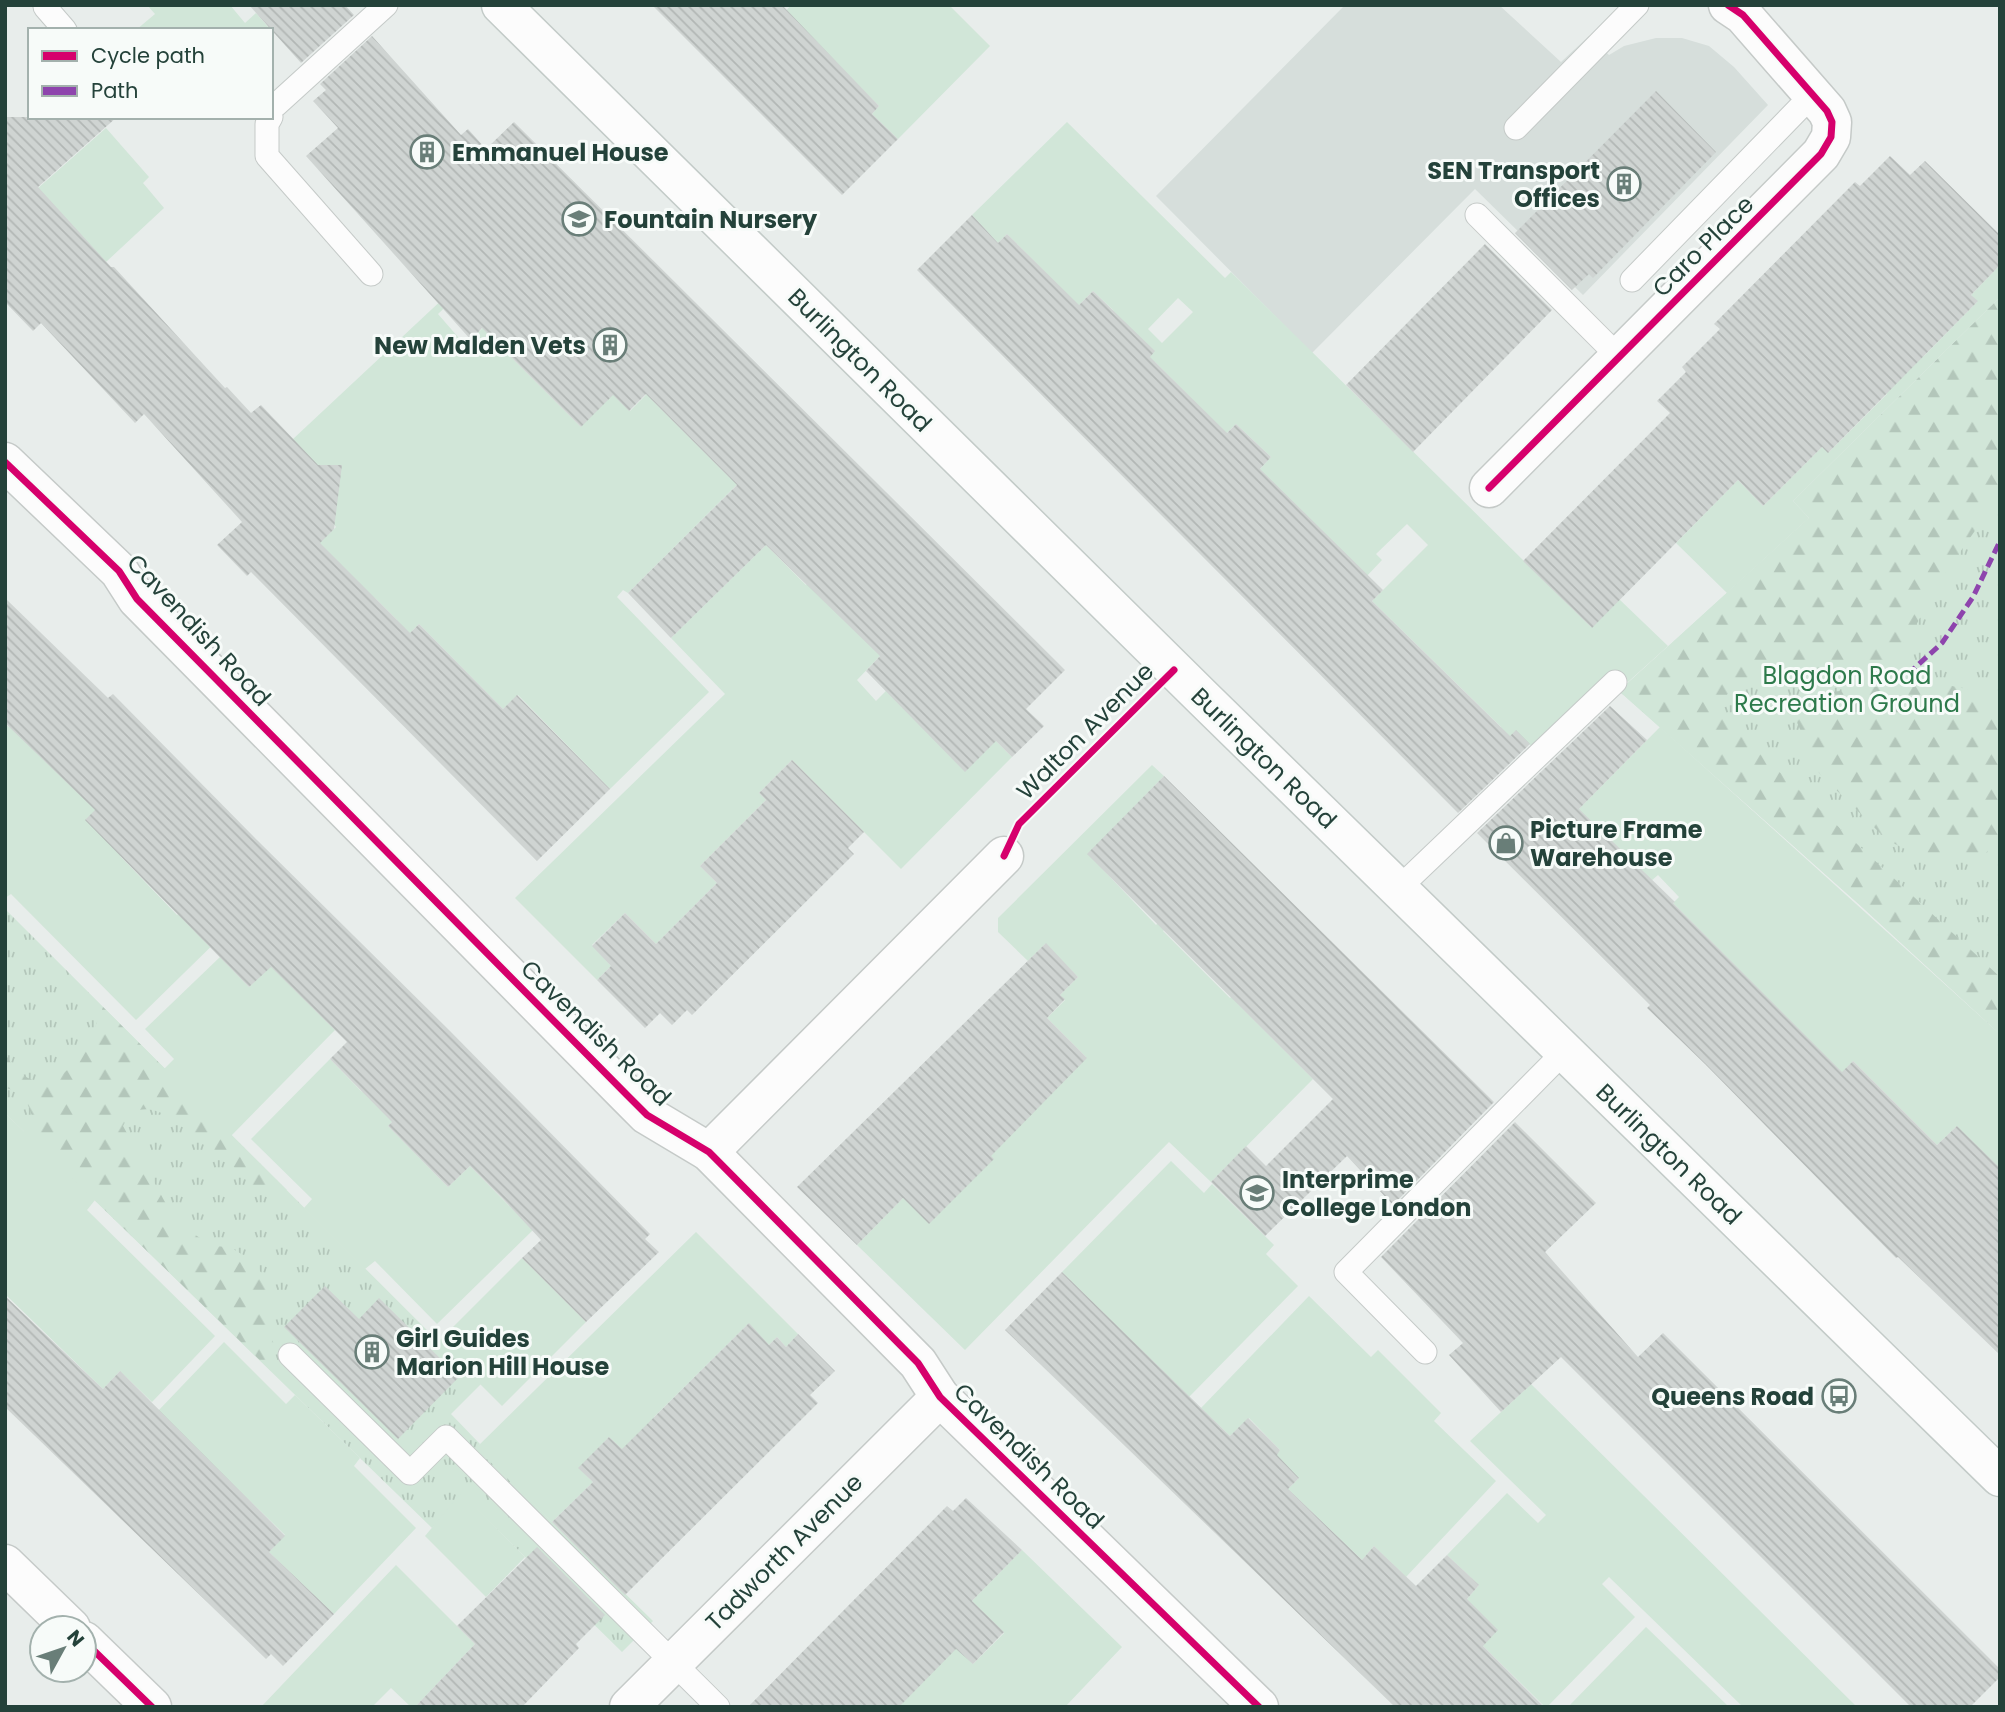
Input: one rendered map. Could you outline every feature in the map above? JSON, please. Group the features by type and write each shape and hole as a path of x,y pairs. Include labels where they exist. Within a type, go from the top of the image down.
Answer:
{"street":[{"name":"Burlington Road","path":"501,5 1398,890 2000,1477"},
{"name":"Caro Place","path":"1489,488 1821,154 1831,137 1832,122 1813,94 1736,10"},
{"name":"Cavendish Road","path":"5,462 119,571 137,599 647,1115 709,1152 919,1363 940,1397 1259,1707"},
{"path":"709,1152 1004,856"},
{"name":"Tadworth Avenue","path":"629,1707 940,1397"},
{"path":"11,1581 53,1614"},
{"path":"98,1655 152,1707"}],"lane":[{"path":"273,110 386,5"},
{"path":"1516,128 1637,5"},
{"path":"45,7 63,28"},
{"path":"1632,281 1813,94"},
{"path":"269,119 267,156 371,274"},
{"path":"1477,215 1619,357"},
{"path":"1398,890 1615,682"},
{"path":"1425,1352 1346,1272 1564,1052"},
{"path":"290,1355 410,1473 446,1437 718,1707"}],"shaded area":[{"path":"1345,5 1499,5 1561,62 1589,36 1609,55 1624,46 1656,38 1682,38 1709,46 1734,67 1768,105 1583,295 1475,189 1312,353 1156,196"}],"green space":[{"path":"147,5 230,5 245,23 256,13 269,28 138,28 155,14"},
{"path":"791,5 949,5 990,46 898,139 872,114 879,106 785,12"},
{"path":"1067,122 1225,278 1231,272 1591,627 1619,599 1668,646 1628,682 1618,671 1535,750 1516,731 1503,743 1501,727 1372,601 1428,545 1407,524 1376,554 1382,560 1349,595 1251,479 1271,457 1236,424 1206,453 1190,397 1155,362 1135,381 1113,310 1093,291 1070,314 1045,272 1007,234 998,243 972,215","holes":["1178,298 1193,312 1162,343 1148,329"]},
{"path":"106,128 149,177 143,183 164,208 106,262 29,196"},
{"path":"571,179 575,183 438,314 465,345 488,323 512,358 581,427 604,385 630,411 708,332 652,400 730,478 793,416 800,422 628,593 623,590 617,597 709,692 610,789 518,695 503,709 419,624 371,672 390,627 397,620 376,599 313,549 336,527 320,508 329,465 318,465 308,474 230,498"},
{"path":"2000,265 2000,297 1793,501 1809,518 1727,593 1676,543 1738,480 1763,506 1822,447 1829,452 1887,394 1880,387 1925,355 1977,302 1971,295"},
{"name":"Blagdon Road Recreation Ground","path":"2000,297 2000,1034 1619,691 1809,518"},
{"path":"2000,297 2000,495 1937,585 1911,635 1893,653 1870,667 1741,684 1730,691 1719,710 1756,750 2000,977 2000,1034 1619,691 1809,518 1793,501"},
{"path":"886,504 880,656 857,680 876,701 980,596 996,741 1012,757 901,869 792,760 759,793 766,800 700,866 717,883 656,944 625,913 592,945 611,966 597,980 515,898 725,694 671,638 766,545 806,585"},
{"path":"1927,681 1972,690 2000,716 2000,838 1983,856 1925,859 1887,840 1819,773 1796,720 1814,694"},
{"path":"6,725 73,767 121,857 177,915 199,895 231,927 136,1020 11,894 5,898"},
{"path":"1660,727 2000,1034 2000,1198 1957,1126 1937,1145 1853,1061 1842,1073 1673,903 1679,897 1658,875 1651,881 1565,823"},
{"path":"1152,765 1164,776 1088,854 1156,925 1223,856 1230,864 1163,931 1230,998 1297,929 1238,1004 1313,1079 1211,1182 1169,1142 965,1350 857,1245 903,1198 993,1159 985,1150 1086,1057 1047,1018 1065,1000 1060,995 1078,977 1045,944 1028,961 998,932 998,918"},
{"path":"5,909 481,1384 451,1414 480,1444 477,1448 653,1621 622,1652 463,1496 432,1528 5,1113"},
{"path":"220,957 249,987 271,966 335,1030 231,1136 164,1069 174,1059 145,1029"},
{"path":"103,1007 287,1190 258,1190 194,1133 151,1109 131,1111 123,1126 176,1222 212,1246 230,1247 256,1263 272,1295 268,1326 274,1345 271,1371 24,1132 32,1116 23,1098 15,1091 5,1088 5,1054 18,1072 34,1080 49,1081 62,1075 83,1051"},
{"path":"330,1059 361,1091 401,1113 388,1126 448,1187 470,1166 533,1230 437,1324 375,1261 365,1269 304,1208 312,1199 251,1139"},
{"path":"5,1113 95,1200 87,1210 215,1336 152,1402 120,1371 103,1389 5,1294"},
{"path":"1171,1161 1204,1193 1212,1184 1274,1245 1266,1254 1298,1286 1189,1397 1062,1272"},
{"path":"696,1232 798,1334 786,1347 777,1337 769,1345 748,1324 654,1417 659,1425 628,1455 609,1437 579,1468 593,1482 552,1522 476,1448"},
{"path":"522,1258 586,1322 502,1406 438,1342"},
{"path":"1309,1296 1371,1357 1378,1350 1441,1413 1434,1421 1496,1481 1406,1577 1374,1546 1362,1560 1288,1489 1299,1478 1265,1467 1280,1450 1249,1418 1230,1436 1201,1408"},
{"path":"224,1342 286,1404 295,1395 360,1458 354,1466 416,1528 334,1614 269,1552 285,1535 158,1411"},
{"path":"1531,1384 1857,1707 1743,1707 1609,1577 1602,1584 1635,1617 1547,1707 1483,1646 1467,1599 1479,1585 1447,1555 1507,1493 1538,1523 1546,1515 1470,1441"},
{"path":"461,1493 525,1557 486,1597 425,1536"},
{"path":"1022,1550 1122,1647 1065,1707 898,1707 956,1648 973,1664 1004,1633 972,1601"},
{"path":"396,1565 475,1644 415,1707 411,1707 391,1688 372,1707 261,1707"},
{"path":"1646,1627 1729,1707 1568,1707"}],"building":[{"path":"249,5 345,5 354,15 301,63 273,32 273,28 270,28"},
{"path":"652,5 782,5 879,106 872,114 898,139 842,195"},
{"path":"372,36 461,135 468,129 486,149 514,122 1065,670 1026,709 1044,726 1012,757 996,741 965,772 866,671 880,656 766,545 671,638 628,593 737,485 646,394 629,411 613,395 581,427 482,328 471,340 306,156 338,128 313,101 326,90 320,84"},
{"name":"SEN Transport Offices","path":"1656,91 1716,152 1593,278 1589,274 1572,290 1515,233"},
{"path":"5,117 115,119 38,187 251,413 261,405 318,465 342,465 334,529 320,543 410,633 419,624 503,709 517,695 610,789 537,861 251,572 247,576 217,545 242,522 144,414 135,423 41,323 33,331 5,302"},
{"path":"1890,156 1910,175 1925,161 2000,235 2000,265 1971,295 1978,301 1828,453 1822,447 1763,506 1738,480 1592,628 1523,561 1670,413 1657,401 1686,372 1682,367 1720,329 1714,324 1855,182 1860,186"},
{"path":"972,215 998,243 1007,234 1079,305 1093,291 1155,351 1150,357 1227,433 1236,424 1271,457 1260,469 1383,590 1372,601 1510,736 1516,730 1530,744 1458,813 917,270"},
{"path":"1485,244 1552,310 1413,452 1346,385"},
{"path":"5,598 108,698 113,694 650,1234 645,1239 659,1252 586,1322 522,1258 541,1240 502,1198 470,1166 448,1187 388,1126 392,1122 330,1059 347,1042 271,967 249,987 85,820 95,810 5,723"},
{"path":"1610,706 1647,740 1579,809 1675,902 1673,903 1842,1072 1853,1061 1937,1145 1957,1126 2000,1168 2000,1355 1896,1258 1647,1008 1650,1005 1477,833"},
{"path":"792,760 864,832 848,848 854,854 692,1015 687,1010 672,1025 660,1013 645,1028 597,980 611,966 592,946 625,913 656,944 717,883 700,866 766,800 759,793"},
{"path":"1164,776 1494,1102 1393,1205 1347,1156 1265,1236 1211,1182 1246,1146 1266,1166 1333,1099 1087,854"},
{"path":"1046,943 1078,977 1060,995 1065,999 1047,1018 1087,1058 991,1156 994,1159 929,1224 903,1198 857,1245 797,1187"},
{"path":"1515,1122 1596,1203 1545,1252 1638,1357 1663,1333 2000,1669 2000,1677 1970,1707 1911,1707 1561,1357 1501,1412 1449,1355 1463,1343 1381,1257"},
{"path":"1062,1272 1230,1436 1248,1418 1280,1450 1277,1455 1299,1478 1288,1489 1362,1560 1374,1546 1416,1586 1447,1555 1479,1585 1467,1599 1498,1630 1483,1646 1544,1707 1395,1707 1005,1330"},
{"name":"Girl Guides Marion Hill House","path":"325,1286 359,1319 379,1298 459,1377 398,1439 284,1327"},
{"path":"5,1296 103,1389 120,1371 285,1536 269,1552 334,1614 283,1666 271,1654 266,1659 5,1407"},
{"path":"749,1323 769,1345 777,1337 786,1347 798,1334 835,1371 810,1395 818,1403 625,1595 552,1522 593,1482 578,1468 609,1437 622,1449"},
{"path":"966,1498 1022,1550 972,1601 1004,1632 973,1664 956,1649 899,1707 748,1707 947,1506 953,1511"},
{"path":"537,1547 605,1615 576,1644 579,1648 522,1707 415,1707 475,1644 457,1626"}],"marked path":[{"path":"1908,674 1942,643 1973,597 2000,541"}],"cycle path":[{"path":"1489,488 1821,154 1831,137 1832,122 1827,111 1743,15 1728,5"},
{"path":"5,462 119,571 137,599 647,1115 709,1152 918,1363 940,1397 1259,1707"},
{"name":"Walton Avenue","path":"1004,856 1019,824 1174,670"},
{"path":"98,1655 152,1707"}],"place":[{"name":"Emmanuel House","path":"427,152"},
{"name":"SEN Transport Offices","path":"1624,184"},
{"name":"Fountain Nursery","path":"579,219"},
{"name":"New Malden Vets","path":"610,345"},
{"name":"Picture Frame Warehouse","path":"1506,843"},
{"name":"Interprime College London","path":"1257,1193"},
{"name":"Girl Guides Marion Hill House","path":"372,1352"},
{"name":"Queens Road","path":"1839,1396"}]}
